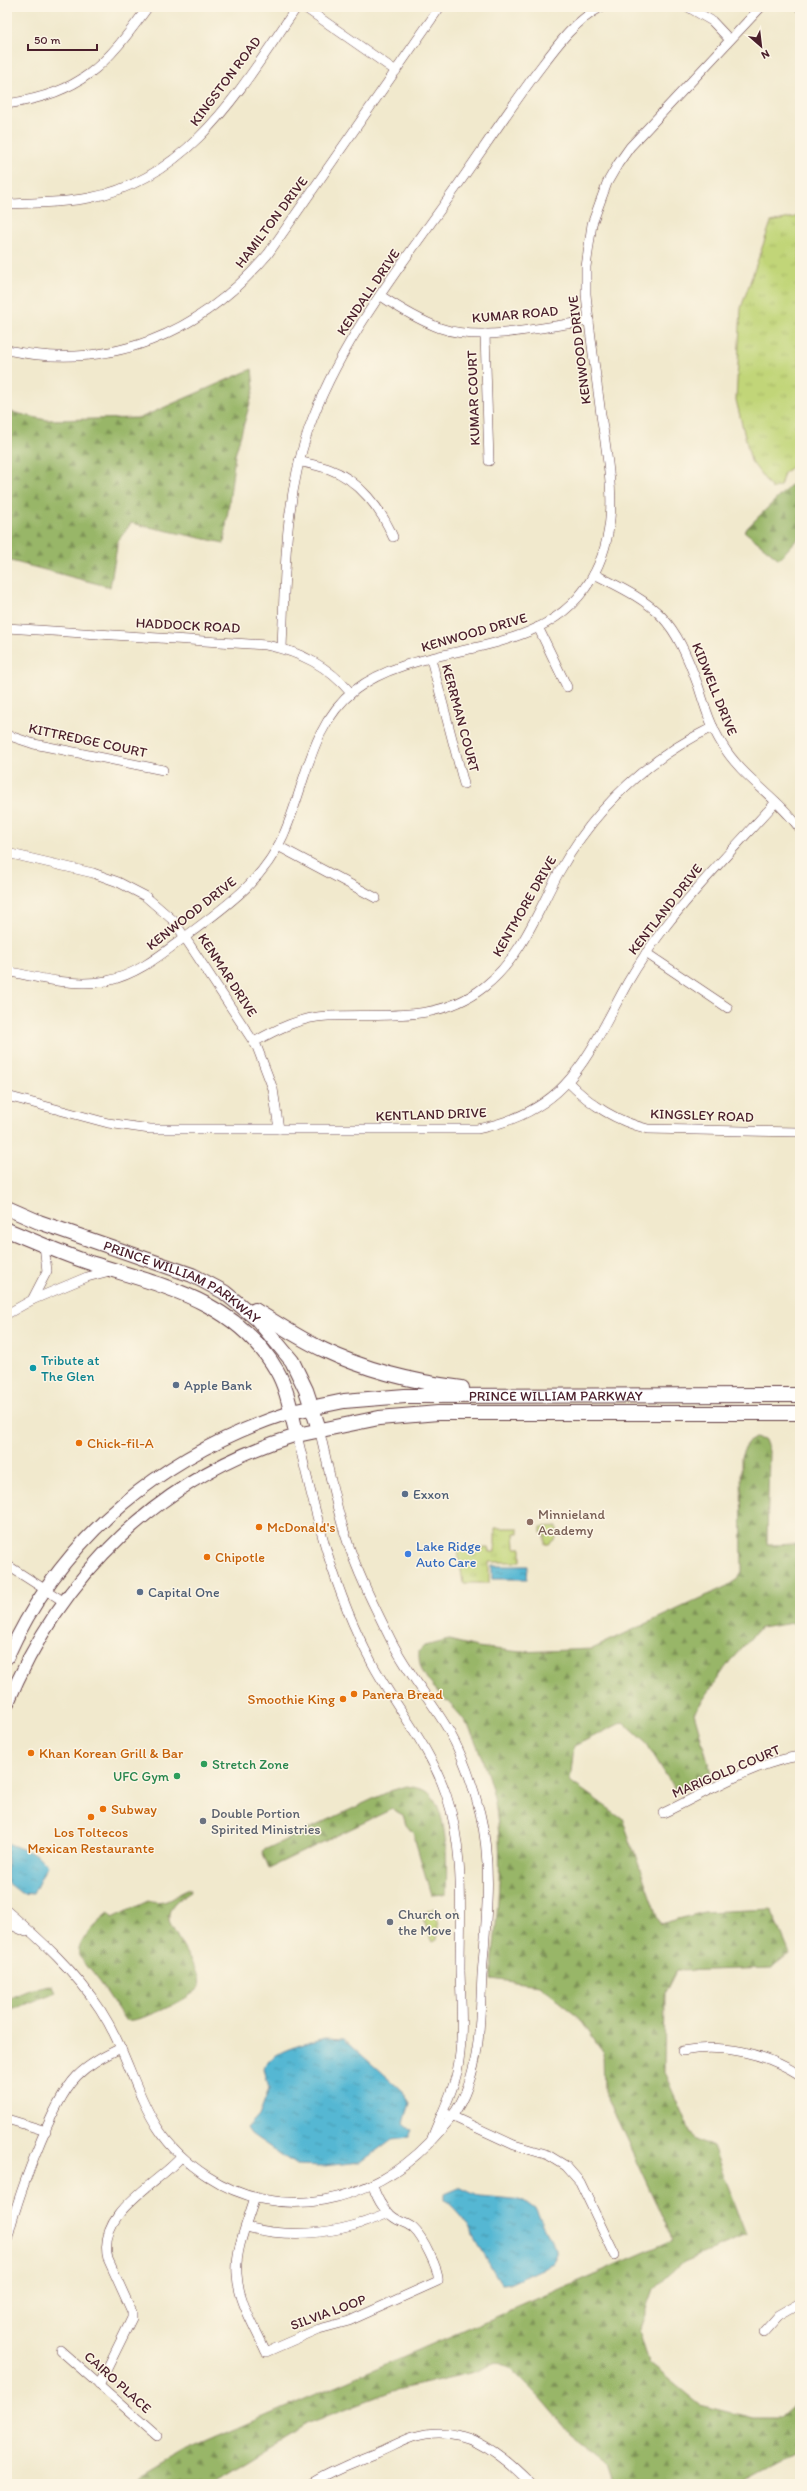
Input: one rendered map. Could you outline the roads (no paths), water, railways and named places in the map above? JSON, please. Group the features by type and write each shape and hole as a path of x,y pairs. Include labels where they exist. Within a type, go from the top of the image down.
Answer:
{"highway":[{"name":"PRINCE WILLIAM PARKWAY","path":"7,1208 39,1222 192,1275 224,1292 257,1319 286,1352 297,1370 319,1429"},
{"name":"PRINCE WILLIAM PARKWAY","path":"7,1230 44,1246 179,1290 208,1305 235,1324 256,1343 270,1360 282,1382 297,1434 379,1418 438,1413 800,1413"},
{"path":"224,1292 308,1342 359,1364 411,1379 516,1395"},
{"name":"PRINCE WILLIAM PARKWAY","path":"291,1412 312,1407 378,1397 516,1395 800,1395"}],"main road":[{"path":"7,1658 27,1619 46,1589 92,1533 145,1485 197,1451 231,1434 291,1412"},
{"path":"7,1705 29,1655 63,1601 114,1541 168,1496 221,1464 254,1449 297,1434"}],"street":[{"path":"7,104 52,95 80,81 103,64 118,48 148,7"},
{"name":"KINGSTON ROAD","path":"7,204 68,202 90,198 133,184 168,164 201,137 218,118 297,7"},
{"path":"304,7 396,71"},
{"name":"HAMILTON DRIVE","path":"7,350 56,357 119,351 141,344 180,328 220,302 252,272 268,254 440,7"},
{"name":"KENDALL DRIVE","path":"282,648 288,522 299,461 315,412 330,377 348,346 381,296 522,92 555,48 578,22 601,7"},
{"path":"688,7 712,21 729,39"},
{"name":"KENWOOD DRIVE","path":"7,971 74,983 106,981 122,976 149,964 246,889 265,866 278,846 291,818 318,738 329,718 351,693 369,680 387,671 491,644 538,627 567,608 589,584 606,544 612,505 588,321 586,294 588,245 592,224 607,183 630,146 729,39 761,7"},
{"name":"KUMAR ROAD","path":"381,296 417,318 441,328 470,334 485,334 588,321"},
{"name":"KUMAR COURT","path":"485,334 489,461"},
{"path":"299,461 330,469 361,490 382,516 392,537"},
{"name":"KIDWELL DRIVE","path":"594,574 646,602 668,622 686,653 713,727 732,759 776,802 800,829"},
{"path":"538,627 567,687"},
{"name":"HADDOCK ROAD","path":"7,628 243,643 282,648 317,662 330,671 351,693"},
{"name":"KERRMAN COURT","path":"431,659 464,784"},
{"name":"KENTMORE DRIVE","path":"254,1042 287,1025 310,1018 327,1016 396,1017 436,1012 467,999 484,988 497,976 518,950 574,848 609,802 632,779 662,755 713,727"},
{"name":"KITTREDGE COURT","path":"7,736 34,744 163,770"},
{"name":"KENTLAND DRIVE","path":"7,1096 69,1114 129,1127 176,1130 477,1129 495,1126 529,1112 545,1102 568,1082 590,1055 646,953 683,905 776,802"},
{"path":"278,846 376,898"},
{"name":"KENMAR DRIVE","path":"7,854 93,873 142,893 160,907 186,936 254,1042 273,1089 279,1129"},
{"path":"646,953 728,1008"},
{"name":"KINGSLEY ROAD","path":"568,1082 605,1113 631,1125 648,1129 800,1132"},
{"path":"32,1300 48,1271 44,1246"},
{"path":"7,1314 32,1300 93,1274 115,1270"},
{"path":"7,1911 55,1955 85,1988 100,2009 121,2048 149,2115 159,2132 182,2157 215,2181 255,2197 292,2202 319,2201 344,2196 373,2186 406,2165 453,2117 468,2087 478,2044 488,1886 485,1838 481,1820 459,1752 449,1731 394,1645 358,1568 345,1534 319,1429"},
{"path":"297,1434 328,1557 355,1628 385,1685 421,1740 438,1772 453,1817 459,1864 461,2046 456,2074 432,2140"},
{"path":"7,1565 63,1601"},
{"name":"MARIGOLD COURT","path":"663,1813 757,1769 800,1756"},
{"path":"7,1924 30,1933"},
{"path":"682,2051 701,2047 734,2049 776,2062 800,2075"},
{"path":"7,2241 8,2229 46,2131 67,2089 76,2077 97,2060 121,2048"},
{"path":"442,2112 514,2145 548,2155 566,2166 580,2182 615,2255"},
{"path":"7,2119 46,2131"},
{"path":"99,2385 132,2318 132,2312 108,2259 106,2251 109,2236 115,2222 130,2200 157,2181 182,2157"},
{"name":"SILVIA LOOP","path":"255,2197 237,2260 238,2283 266,2352 319,2329 349,2322 438,2281 438,2274 420,2236 412,2227 389,2213 378,2198 373,2186"},
{"path":"246,2227 284,2234 318,2233 353,2227 389,2213"},
{"path":"763,2333 779,2315 800,2303"},
{"name":"CAIRO PLACE","path":"60,2350 157,2436"},
{"path":"310,2484 339,2468 413,2437 437,2433 462,2435 480,2442 501,2456 531,2484"}],"water":[{"path":"492,1566 528,1566 527,1579 492,1579"},
{"path":"7,1843 37,1855 47,1865 33,1894 21,1893 7,1882"},
{"path":"325,2038 344,2039 403,2092 410,2103 404,2123 412,2130 409,2137 392,2139 361,2162 323,2166 296,2165 251,2134 247,2128 259,2115 269,2089 264,2068 268,2062 275,2056 291,2048"},
{"path":"459,2187 480,2197 524,2201 536,2210 556,2250 556,2259 553,2264 511,2283 501,2284 463,2218 445,2200 445,2193"}],"place":[{"name":"Tribute at The Glen","path":"33,1368"},
{"name":"Apple Bank","path":"176,1385"},
{"name":"Chick-fil-A","path":"79,1443"},
{"name":"Exxon","path":"405,1494"},
{"name":"Minnieland Academy","path":"530,1522"},
{"name":"McDonald's","path":"259,1527"},
{"name":"Lake Ridge Auto Care","path":"408,1554"},
{"name":"Chipotle","path":"207,1557"},
{"name":"Capital One","path":"140,1592"},
{"name":"Panera Bread","path":"354,1694"},
{"name":"Smoothie King","path":"343,1699"},
{"name":"Khan Korean Grill & Bar","path":"31,1753"},
{"name":"Stretch Zone","path":"204,1764"},
{"name":"UFC Gym","path":"177,1776"},
{"name":"Subway","path":"103,1809"},
{"name":"Los Toltecos Mexican Restaurante","path":"91,1817"},
{"name":"Double Portion Spirited Ministries","path":"203,1821"},
{"name":"Church on the Move","path":"390,1922"}]}
